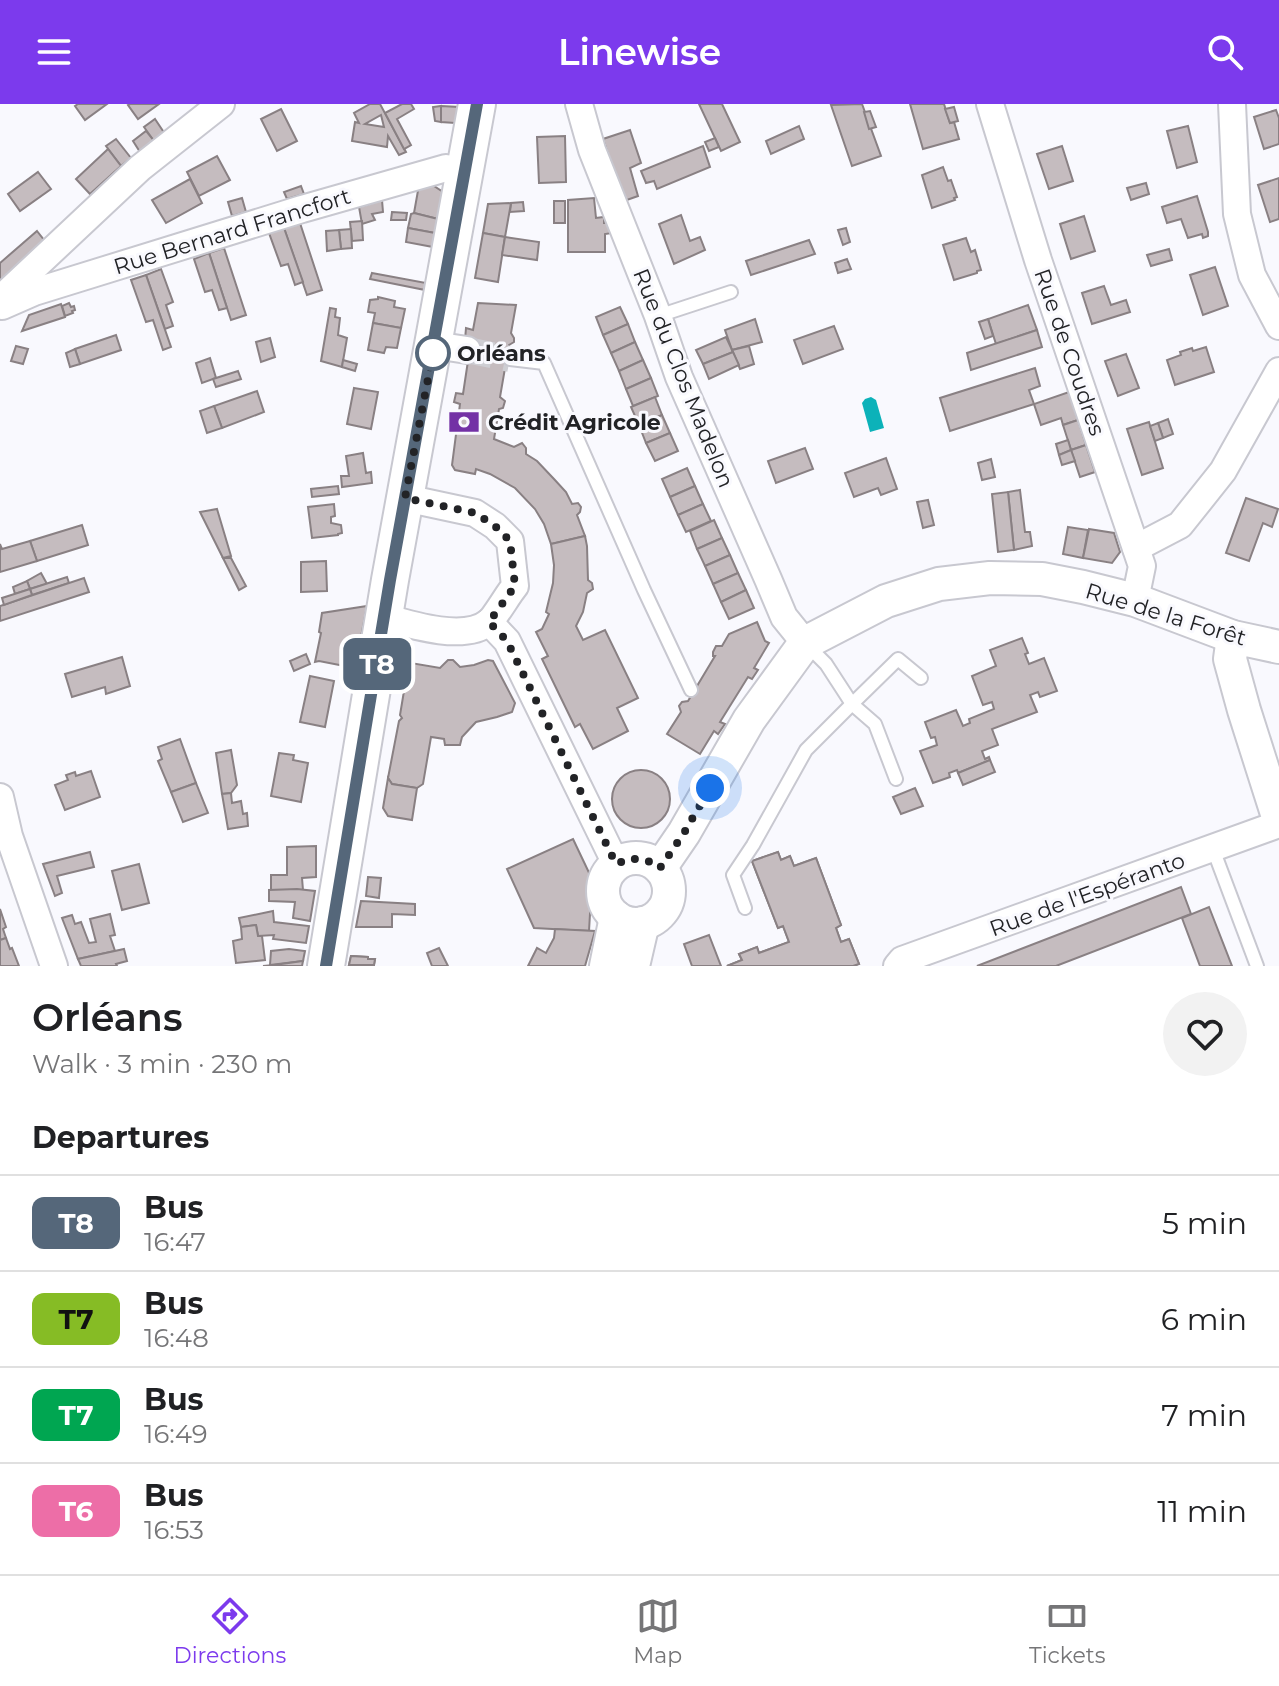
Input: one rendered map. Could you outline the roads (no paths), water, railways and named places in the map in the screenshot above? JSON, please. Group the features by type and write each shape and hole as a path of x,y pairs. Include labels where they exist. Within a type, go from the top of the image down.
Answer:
{"main road":[{"path":"326,966 405,498 450,348 466,171 477,104"}],"street":[{"path":"1,306 10,290 140,168 221,104"},
{"name":"Rue du Clos Madelon","path":"579,104 592,150 679,377 784,617 805,643"},
{"name":"Rue de Coudres","path":"990,104 1038,260 1142,566 1135,600"},
{"path":"1232,104 1237,214 1252,275 1279,326"},
{"name":"Rue Bernard Francfort","path":"1,306 34,292 302,209 446,168 466,171"},
{"path":"1136,548 1180,525 1223,471 1279,371"},
{"path":"384,617 423,628 468,630 489,622 515,586 510,541 495,526 475,513 405,498"},
{"name":"Rue de la Forêt","path":"660,868 684,833 744,718 805,643 886,601 939,584 990,578 1042,579 1135,600 1233,637 1279,647"},
{"path":"489,622 507,641 616,864"},
{"path":"1233,637 1230,659 1272,777 1279,822"},
{"path":"0,797 9,836 54,966"},
{"name":"Rue de l'Espéranto","path":"897,966 902,960 1213,849 1279,822"},
{"path":"629,858 640,858 660,868 669,885 669,895 666,905 652,920 630,920 609,910 603,890 605,879 616,864 629,858"},
{"path":"606,966 630,920"},
{"path":"630,920 633,966"}],"lane":[{"path":"658,316 731,292"},
{"path":"510,359 544,363 691,690"},
{"path":"805,643 826,664 852,704 875,724 896,779"},
{"path":"745,908 733,875 806,750 898,659 921,678"},
{"path":"1213,849 1257,966"}],"water":[{"path":"871,397 876,400 884,428 870,432 862,403"}],"tunnel":[{"path":"467,350 510,359"}],"place":[{"name":"Orléans","path":"433,353"},
{"name":"Crédit Agricole","path":"464,422"}]}
